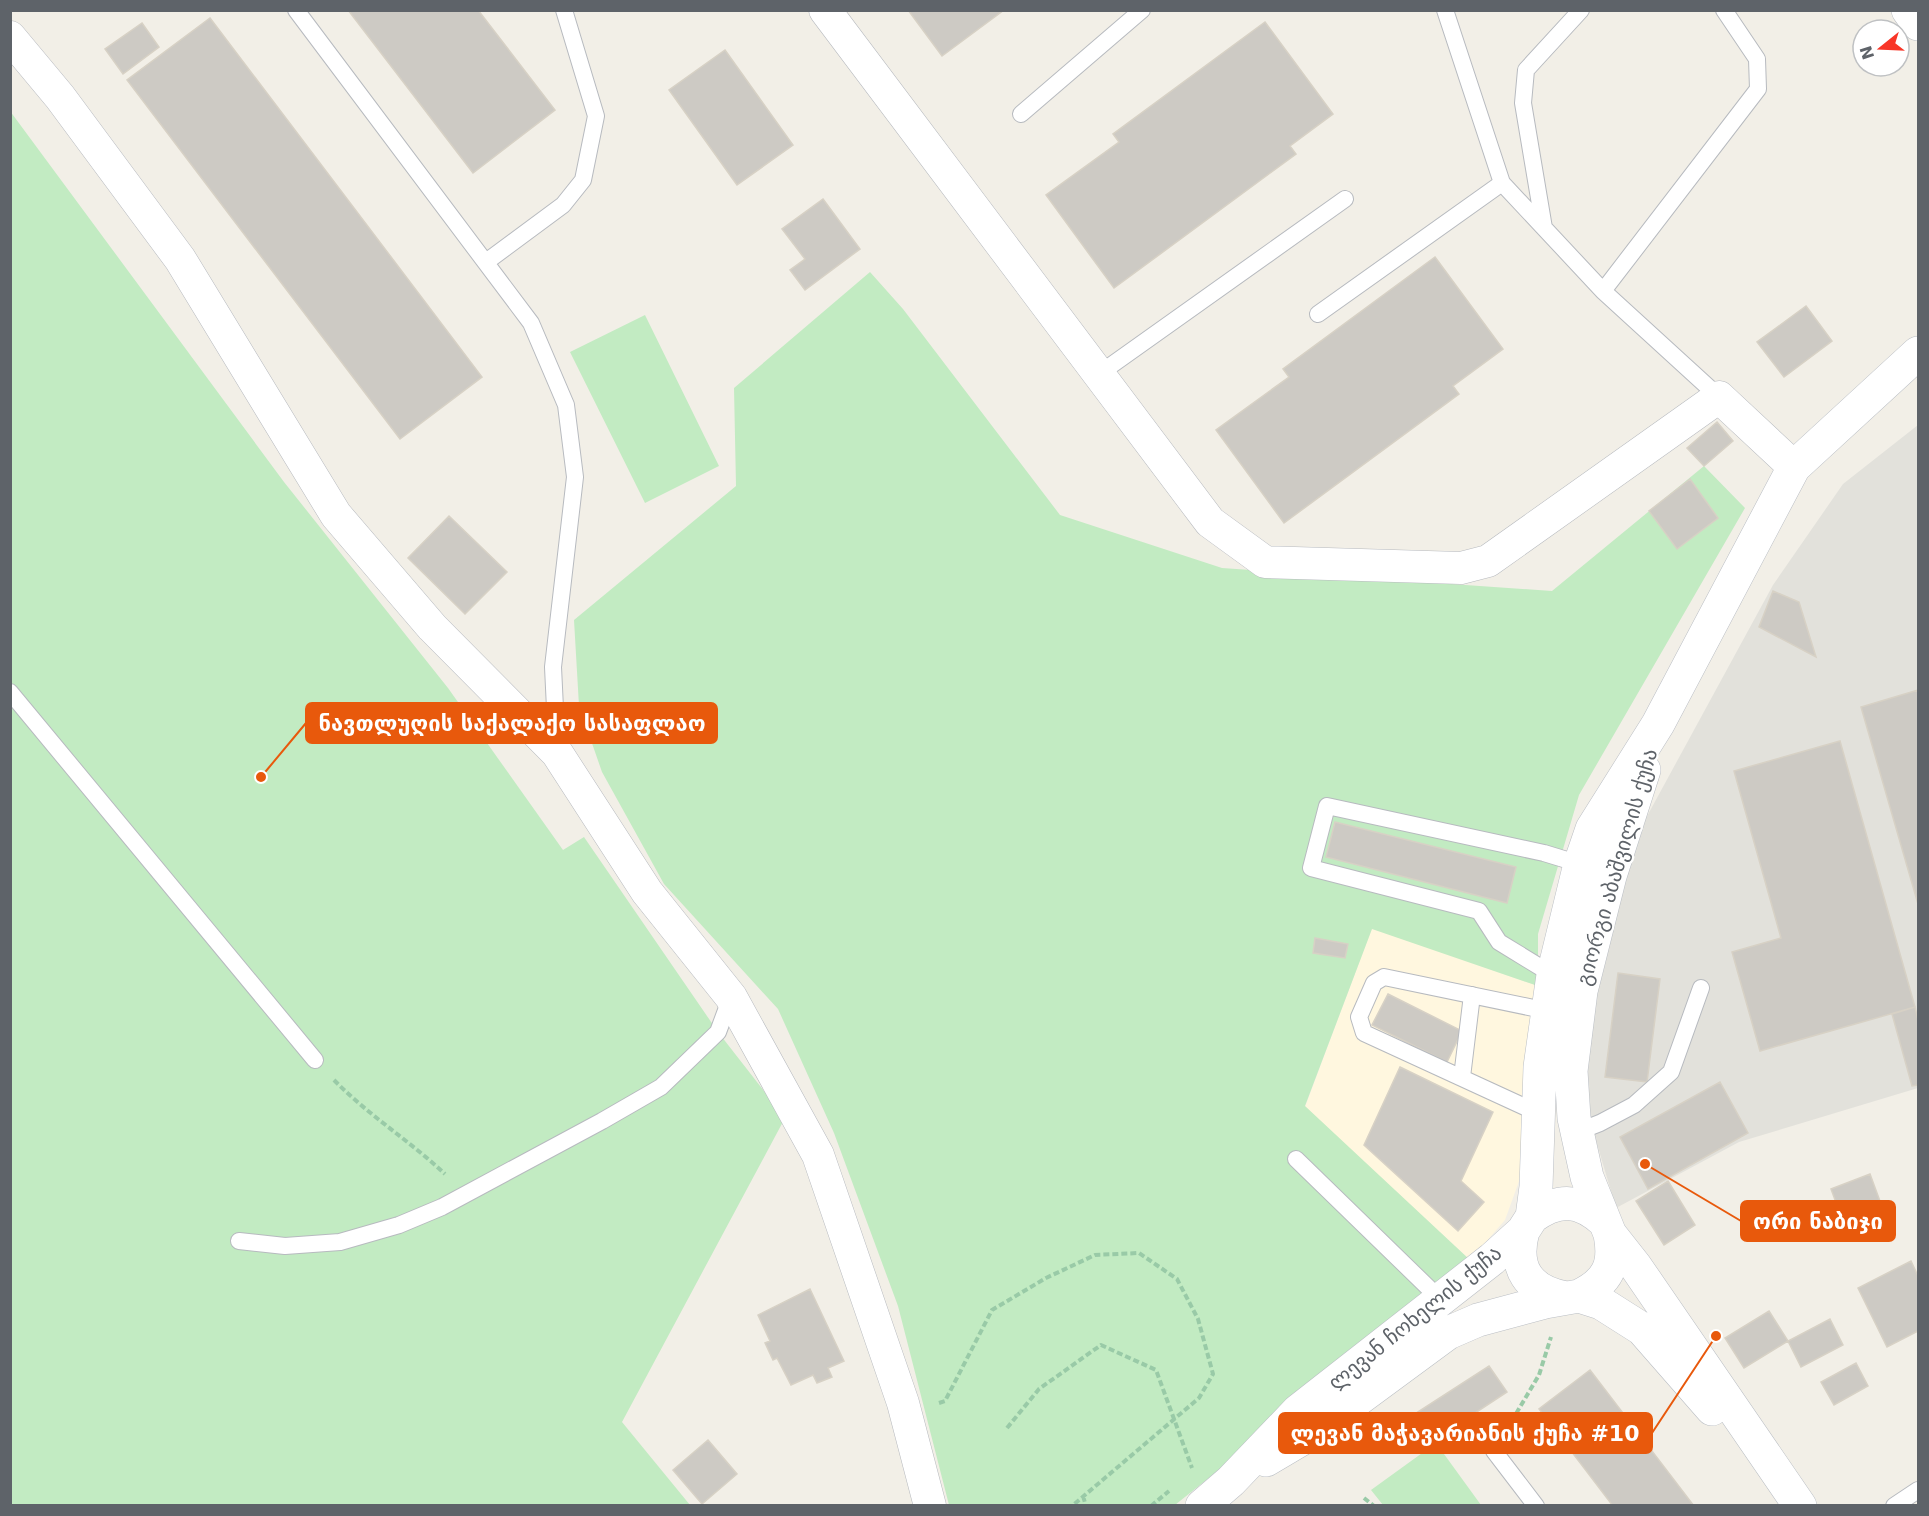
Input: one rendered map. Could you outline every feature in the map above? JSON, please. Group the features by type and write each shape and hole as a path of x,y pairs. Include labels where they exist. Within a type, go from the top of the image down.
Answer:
{"street":[{"path":"825,10 1210,522 1265,562 1461,568 1488,561 1719,397 1794,467"},
{"path":"1908,10 1918,24"},
{"path":"10,37 60,97 180,259 336,515 432,627 557,753 647,892 731,997 818,1155 903,1403 930,1506"},
{"name":"გიორგი აბაშვილის ქუჩა","path":"1527,1224 1536,1187 1540,1067 1553,975 1580,864 1593,829 1658,724 1794,467 1918,354"},
{"name":"გიორგი აბაშვილის ქუჩა","path":"1607,1227 1587,1177 1574,1118 1571,1071 1581,991 1610,876 1658,724"},
{"path":"1560,1203 1576,1204 1592,1210 1636,1267 1798,1506 1642,1329 1601,1303 1550,1295 1537,1288 1526,1276 1520,1262 1519,1246 1527,1224 1545,1208 1560,1203"},
{"name":"ლევან ჩოხელის ქუჩა","path":"1202,1506 1231,1480 1298,1411 1492,1259 1527,1224"},
{"path":"1572,1297 1593,1289 1604,1278 1611,1264 1613,1249 1607,1227"},
{"name":"ლევან ჩოხელის ქუჩა","path":"1231,1480 1315,1431 1448,1333 1478,1320 1572,1297"}],"lane":[{"path":"296,10 531,323 566,405 575,477 553,667 557,753"},
{"path":"486,262 563,205 583,180 596,116 564,10"},
{"path":"1021,114 1143,10"},
{"path":"1445,10 1502,183 1603,291 1719,397"},
{"path":"1544,228 1523,103 1526,70 1581,10"},
{"path":"1603,291 1758,89 1757,59 1724,10"},
{"path":"1318,314 1502,183"},
{"path":"1099,374 1345,199"},
{"path":"10,692 315,1060"},
{"path":"1553,975 1499,942 1479,911 1311,868 1327,806 1544,853 1580,864"},
{"path":"1538,1113 1365,1033 1359,1017 1374,983 1384,977 1548,1011"},
{"path":"1577,1132 1634,1105 1671,1072 1701,988"},
{"path":"1462,1077 1472,995"},
{"path":"239,1241 285,1246 340,1242 399,1225 442,1207 661,1087 718,1032 731,997"},
{"path":"1296,1159 1441,1300"},
{"path":"1494,1451 1536,1506"},
{"path":"1894,1506 1918,1490"}],"path":[{"path":"315,1060 350,1097 429,1159 466,1194"},
{"path":"903,1403 924,1407 945,1401 992,1310 1046,1278 1095,1255 1139,1253 1177,1279 1198,1318 1213,1374 1199,1398 1072,1506"},
{"path":"1494,1451 1539,1375 1552,1336"},
{"path":"1007,1428 1039,1389 1101,1345 1156,1370 1194,1471"},
{"path":"1083,1496 1086,1506"},
{"path":"1364,1498 1374,1506"}],"shaded area":[{"path":"1918,425 1918,1088 1739,1142 1616,1208 1579,1083 1615,875 1773,585 1843,484"},
{"path":"1372,928 1538,986 1522,1173 1505,1220 1470,1260 1305,1107"}],"green space":[{"path":"10,111 284,482 448,688 563,850 584,837 718,1032 785,1118 622,1422 690,1505 11,1505"},
{"path":"870,272 903,309 1060,515 1222,568 1552,591 1704,466 1745,508 1579,795 1538,934 1538,986 1372,929 1305,1106 1470,1260 1326,1384 1175,1505 949,1505 898,1306 834,1133 778,1009 664,884 602,772 579,706 574,620 736,486 734,388"},
{"path":"645,315 719,466 645,503 570,352"},
{"path":"1436,1443 1481,1505 1383,1505 1371,1490"}],"building":[{"path":"348,10 478,10 555,110 473,173"},
{"path":"908,10 1004,10 942,56"},
{"path":"210,18 482,377 400,439 127,80"},
{"path":"1265,22 1333,114 1290,146 1296,154 1114,288 1046,195 1119,142 1113,134"},
{"path":"142,23 159,47 123,74 105,49"},
{"path":"725,50 793,145 737,185 669,90"},
{"path":"823,199 860,249 805,290 790,270 805,259 782,229"},
{"path":"1435,257 1503,349 1453,386 1459,394 1284,523 1216,430 1289,377 1283,369"},
{"path":"1806,306 1832,341 1784,377 1757,342"},
{"path":"1717,422 1733,441 1704,466 1687,448"},
{"path":"1690,479 1718,518 1677,549 1649,511"},
{"path":"449,516 507,572 465,614 408,558"},
{"path":"1773,591 1799,602 1816,657 1759,627"},
{"path":"1918,690 1918,904 1861,707"},
{"path":"1840,741 1915,1007 1760,1051 1732,952 1781,938 1734,771"},
{"path":"1335,822 1516,867 1507,903 1326,857"},
{"path":"1315,938 1348,944 1345,958 1313,953"},
{"path":"1618,973 1660,979 1647,1082 1605,1077"},
{"path":"1388,994 1462,1031 1447,1062 1372,1025"},
{"path":"1915,1007 1918,1020 1918,1085 1912,1086 1892,1014"},
{"path":"1400,1067 1493,1112 1461,1181 1484,1202 1458,1231 1364,1145"},
{"path":"1720,1082 1748,1133 1648,1189 1620,1137"},
{"path":"1870,1174 1884,1212 1845,1227 1831,1189"},
{"path":"1668,1181 1695,1225 1664,1245 1636,1201"},
{"path":"1911,1261 1918,1276 1918,1331 1887,1347 1858,1288"},
{"path":"810,1289 844,1361 828,1368 832,1377 817,1383 813,1375 791,1385 777,1358 773,1360 765,1343 770,1341 758,1315"},
{"path":"1769,1311 1788,1341 1744,1368 1725,1338"},
{"path":"1830,1319 1843,1345 1801,1367 1788,1341"},
{"path":"1856,1363 1868,1386 1834,1405 1821,1382"},
{"path":"1489,1366 1507,1392 1425,1446 1407,1419"},
{"path":"1590,1370 1694,1506 1613,1506 1539,1409"},
{"path":"708,1440 737,1474 702,1504 673,1470"}],"place":[{"name":"ნავთლუღის საქალაქო სასაფლაო","path":"261,777"},
{"name":"ორი ნაბიჯი","path":"1645,1164"},
{"name":"ლევან მაჭავარიანის ქუჩა #10","path":"1716,1336"}]}
